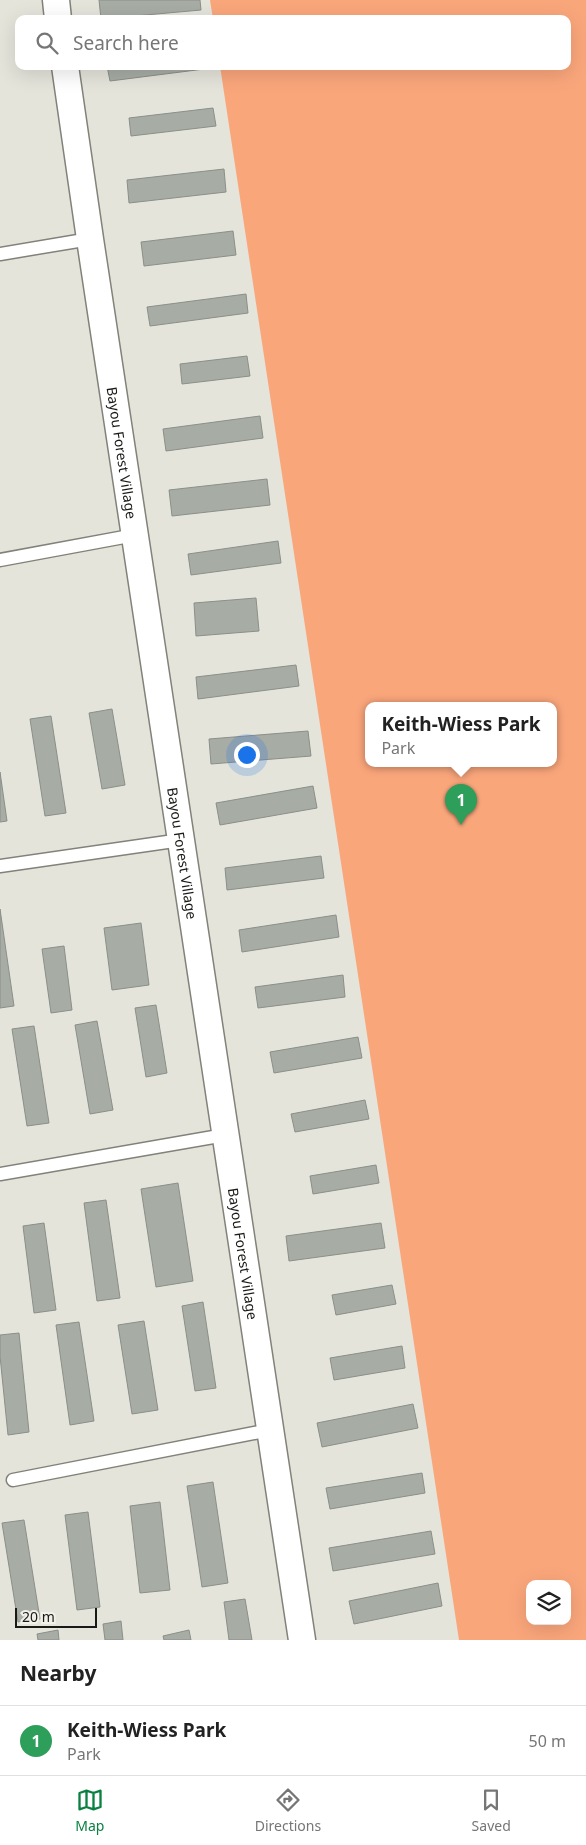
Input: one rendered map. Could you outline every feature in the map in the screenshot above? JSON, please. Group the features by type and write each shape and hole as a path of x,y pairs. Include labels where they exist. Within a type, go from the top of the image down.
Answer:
{"street":[{"path":"56,0 58,15"},
{"name":"Bayou Forest Village","path":"66,70 302,1640"}],"lane":[{"path":"0,254 90,239"},
{"path":"0,560 135,535"},
{"path":"0,866 181,840"},
{"path":"0,1174 225,1135"},
{"path":"13,1480 270,1430"}],"shaded area":[{"path":"210,0 586,0 586,1640 459,1640 221,70 571,70 571,15 212,15"}],"building":[{"path":"99,0 200,0 201,10 145,15 101,15"},
{"path":"108,70 196,70 110,81"},
{"path":"213,108 216,126 131,136 129,118"},
{"path":"224,169 226,192 129,203 127,180"},
{"path":"233,231 236,255 144,266 141,242"},
{"path":"246,294 248,313 150,326 147,307"},
{"path":"247,356 250,376 182,384 180,364"},
{"path":"260,416 263,438 166,451 163,429"},
{"path":"267,479 270,505 172,516 169,490"},
{"path":"278,541 281,563 191,575 188,554"},
{"path":"256,598 259,631 196,636 194,603"},
{"path":"296,665 299,686 198,699 196,677"},
{"path":"112,709 125,785 102,789 89,713"},
{"path":"51,716 66,813 45,816 30,719"},
{"path":"308,731 311,756 211,764 209,739"},
{"path":"0,772 7,821 0,822"},
{"path":"313,786 317,808 220,825 216,803"},
{"path":"321,856 324,878 227,890 225,868"},
{"path":"0,909 14,1006 0,1008"},
{"path":"336,915 339,937 242,952 239,930"},
{"path":"141,923 149,985 112,990 104,928"},
{"path":"64,946 72,1010 51,1013 42,949"},
{"path":"343,975 345,997 258,1008 255,987"},
{"path":"156,1005 167,1073 146,1077 135,1008"},
{"path":"97,1021 113,1110 90,1114 75,1025"},
{"path":"34,1026 49,1123 27,1126 12,1029"},
{"path":"358,1037 362,1058 274,1073 270,1052"},
{"path":"365,1100 369,1119 295,1132 291,1114"},
{"path":"376,1165 379,1183 313,1194 310,1176"},
{"path":"178,1183 193,1281 156,1287 141,1189"},
{"path":"106,1200 120,1298 97,1301 84,1203"},
{"path":"44,1223 56,1310 34,1313 23,1226"},
{"path":"381,1223 385,1248 289,1261 286,1236"},
{"path":"392,1285 396,1304 336,1315 332,1295"},
{"path":"203,1302 216,1388 195,1391 182,1306"},
{"path":"144,1321 158,1410 132,1414 118,1325"},
{"path":"79,1322 94,1421 70,1425 56,1325"},
{"path":"19,1333 29,1432 8,1435 0,1356 0,1335"},
{"path":"402,1346 405,1368 334,1380 330,1358"},
{"path":"413,1404 418,1428 322,1447 317,1423"},
{"path":"422,1473 425,1493 330,1509 326,1488"},
{"path":"213,1482 228,1583 202,1587 187,1486"},
{"path":"160,1502 170,1590 140,1593 130,1506"},
{"path":"88,1512 100,1607 77,1610 65,1515"},
{"path":"24,1520 40,1619 18,1622 2,1523"},
{"path":"431,1531 435,1554 333,1571 329,1548"},
{"path":"438,1583 442,1606 354,1624 349,1601"},
{"path":"245,1599 252,1640 229,1640 224,1602"},
{"path":"121,1621 123,1640 105,1640 103,1624"},
{"path":"58,1630 59,1640 38,1640 37,1634"},
{"path":"189,1630 191,1640 164,1640 163,1636"}],"place":[{"name":"Keith-Wiess Park","path":"461,825"}]}
